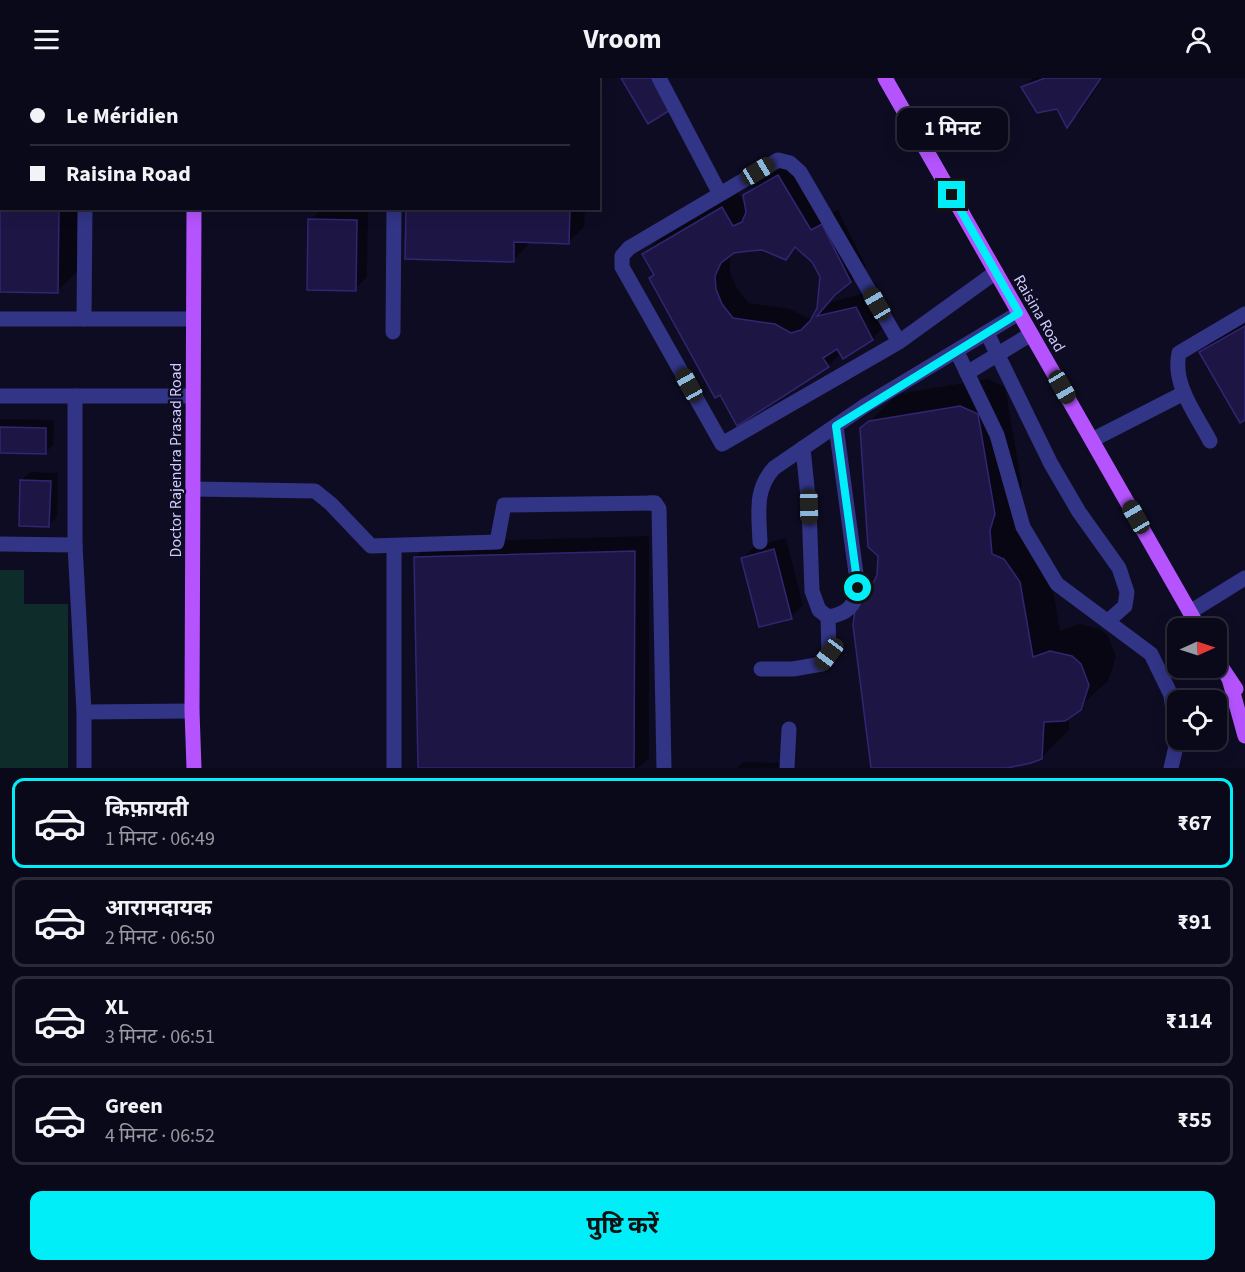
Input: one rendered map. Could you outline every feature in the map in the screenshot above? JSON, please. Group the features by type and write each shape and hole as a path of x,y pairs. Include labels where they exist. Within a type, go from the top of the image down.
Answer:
{"main road":[{"name":"Raisina Road","path":"885,78 1193,618"},
{"name":"Doctor Rajendra Prasad Road","path":"194,210 192,711 194,768"},
{"path":"1227,677 1245,699"},
{"path":"1230,682 1245,736"}],"street":[{"path":"659,78 720,194"},
{"path":"899,342 800,172 790,163 777,160 629,248 622,256 622,267 722,444 899,342 996,272"},
{"path":"84,319 85,210"},
{"path":"393,332 394,210"},
{"path":"759,542 759,494 763,480 774,468 836,426 1019,313"},
{"path":"1210,441 1184,393 1176,368 1179,353 1245,314"},
{"path":"0,319 193,319"},
{"path":"987,333 1051,464 1079,512 1119,568 1127,592 1125,606 1107,621"},
{"path":"967,373 1031,334"},
{"path":"957,352 997,435 1023,527 1058,584 1151,654 1171,694 1177,742 1171,768"},
{"path":"1092,440 1184,393"},
{"path":"0,396 193,396"},
{"path":"75,396 75,545 84,712 84,768"},
{"path":"828,617 850,610 856,600 858,588 836,426"},
{"path":"803,448 809,507 812,591 819,610 828,617"},
{"path":"193,489 315,491 331,504 371,546 496,542 504,505 652,503 659,509 664,768"},
{"path":"0,544 75,545"},
{"path":"394,546 394,768"},
{"path":"1190,612 1245,578"},
{"path":"761,669 793,669 822,664 829,654 828,617"},
{"path":"84,712 192,711"},
{"path":"787,768 789,729"}],"green space":[{"path":"0,570 24,570 24,604 68,604 68,768 0,768"}],"building":[{"path":"621,78 653,78 672,109 648,124"},
{"path":"1045,78 1101,78 1067,128 1057,109 1037,113 1021,87"},
{"path":"778,175 811,230 822,224 851,282 835,295 817,316 856,307 873,340 843,359 837,349 823,358 829,367 737,426 720,395 715,398 649,278 654,275 642,254 722,207 733,226 742,222 746,212 743,195","holes":["795,247 812,262 820,277 817,308 810,321 801,330 791,333 775,324 733,318 722,304 716,289 715,276 721,263 734,253 762,250 786,260"]},
{"path":"0,210 59,210 58,293 0,292"},
{"path":"406,210 570,210 569,244 514,242 514,262 405,259"},
{"path":"308,219 357,220 356,291 307,290"},
{"path":"1245,326 1245,420 1240,423 1199,352"},
{"path":"960,406 978,414 995,514 990,530 992,554 1004,559 1020,582 1033,657 1050,651 1072,656 1081,664 1089,685 1081,710 1065,721 1044,722 1042,759 1007,768 871,768 853,625 856,603 864,602 877,575 878,556 868,547 860,428 869,421"},
{"path":"0,427 46,428 46,454 0,453"},
{"path":"20,480 51,481 49,527 19,526"},
{"path":"774,549 792,619 759,627 741,558"},
{"path":"635,551 634,768 418,768 414,557"}],"route":[{"path":"858,588 857,566 836,426 866,405 1019,313 952,195"}]}
